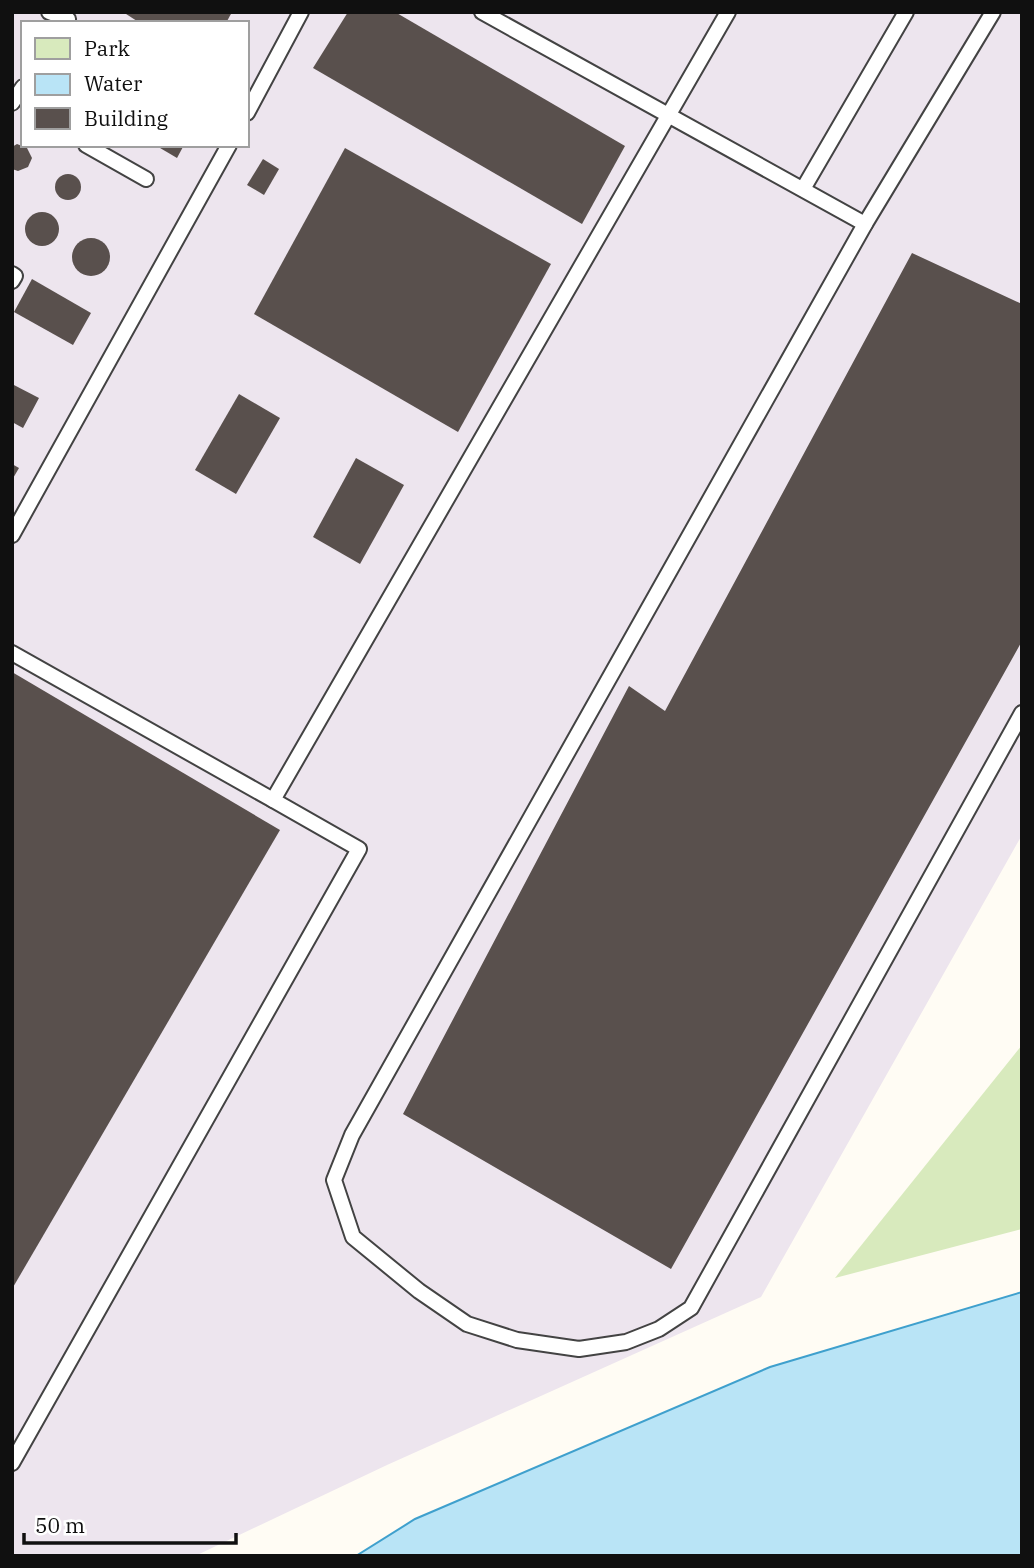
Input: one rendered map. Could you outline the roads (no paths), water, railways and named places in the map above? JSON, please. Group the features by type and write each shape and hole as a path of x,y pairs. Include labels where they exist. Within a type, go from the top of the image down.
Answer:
{"lane":[{"path":"49,12 67,21"},
{"path":"248,111 302,12"},
{"path":"482,12 865,224"},
{"path":"273,800 727,12"},
{"path":"803,189 906,12"},
{"path":"993,12 865,224 352,1135 334,1181 353,1237 419,1291 467,1324 517,1340 579,1349 626,1342 659,1329 691,1308 1022,713"},
{"path":"90,147 146,179"},
{"path":"12,535 228,147"},
{"path":"12,274 15,276 12,281"},
{"path":"12,653 359,849 12,1463"}],"water":[{"path":"1022,1292 1022,1556 356,1556 415,1519 770,1367"}]}
